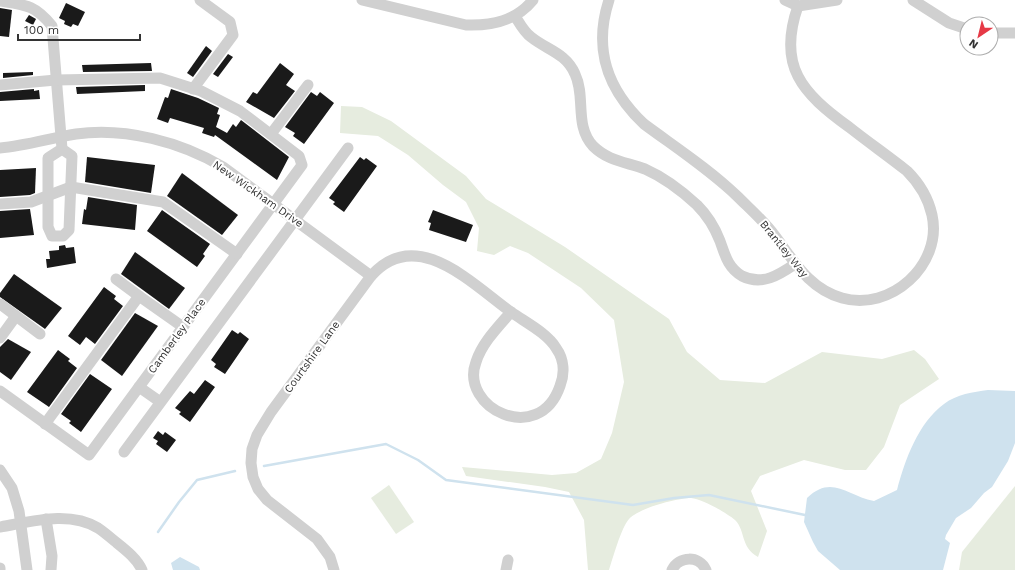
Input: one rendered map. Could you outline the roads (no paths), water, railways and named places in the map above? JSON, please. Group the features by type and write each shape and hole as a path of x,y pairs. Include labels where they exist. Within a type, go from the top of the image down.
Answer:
{"street":[{"path":"193,89 232,35 230,22 200,0"},
{"path":"362,0 466,26 489,25 515,16 524,10 533,0"},
{"name":"Brantley Way","path":"608,0 602,29 604,61 610,79 619,96 630,111 644,124 715,178 745,204 774,235 795,264 810,281 830,294 857,301 871,300 898,290 917,273 926,259 933,234 933,216 927,198 918,183 908,171 824,109 805,90 796,71 791,55 790,38 792,24 798,6"},
{"path":"785,0 798,6 837,0"},
{"path":"913,0 942,19 959,26"},
{"path":"0,1 26,5 42,13 52,26 62,149"},
{"path":"515,16 531,37 559,54 571,67 575,74 580,91 582,125 588,139 601,153 616,161 653,173 697,205 715,230 728,262 743,276 755,280 767,280 777,276 795,264"},
{"path":"999,33 1015,33"},
{"name":"Camberley Place","path":"0,85 56,80 160,78 193,89 240,111 299,156 302,165 89,455 0,391"},
{"path":"271,134 308,85"},
{"name":"New Wickham Drive","path":"0,148 61,137 101,133 122,134 174,145 210,160 274,204 371,276"},
{"path":"124,452 294,219 348,148"},
{"path":"62,149 72,156 69,230 63,236 52,236 48,227 48,158 62,149"},
{"path":"0,204 31,202 71,187 163,202 237,254"},
{"name":"Courtshire Lane","path":"334,570 330,558 317,539 267,500 258,489 253,477 251,463 252,449 257,435 271,412 371,276 389,261 412,255 425,256 437,260 452,269 511,312 545,337 555,346 561,356 563,374 558,392 544,410 532,416 521,418 510,416 493,408 479,393 474,376 475,364 479,354 511,312"},
{"path":"116,279 183,327"},
{"path":"45,424 139,296"},
{"path":"0,304 40,334"},
{"path":"0,338 16,316"},
{"path":"139,387 160,401"},
{"path":"0,470 12,488 19,511 27,570"},
{"path":"46,519 52,556 51,570"},
{"path":"0,527 46,519 76,520 97,527 139,562 142,570"},
{"path":"672,570 678,562 689,558 700,562 706,570"}],"water":[{"path":"988,390 1015,391 1015,443 1008,461 992,487 984,493 971,508 956,518 946,535 945,539 950,543 943,570 840,570 818,551 804,522 807,498 816,491 832,487 874,501 897,490 904,467 914,443 927,421 935,412 954,398"},
{"path":"180,557 199,567 200,570 173,570 171,563"}],"waterway":[{"path":"264,466 386,444 418,460 446,480 633,505 674,498 709,495 805,515"},
{"path":"158,532 179,502 197,480 235,471"}]}
